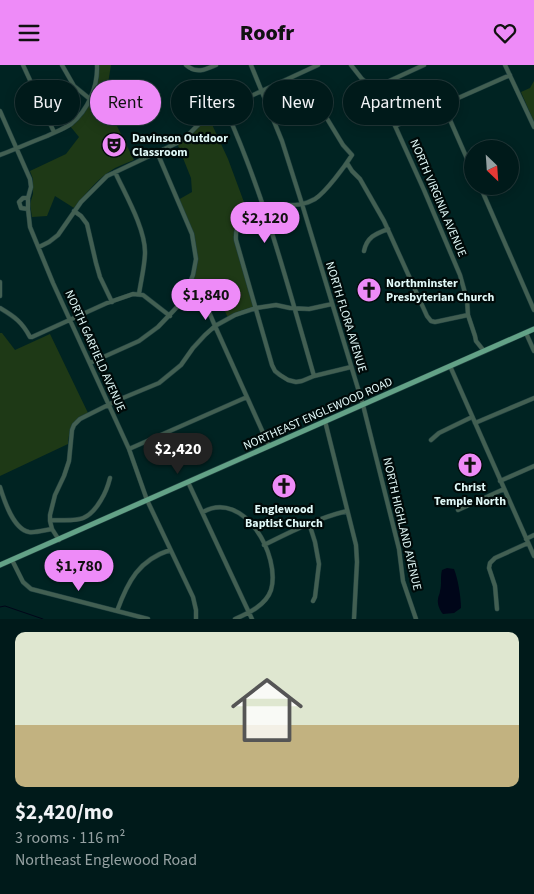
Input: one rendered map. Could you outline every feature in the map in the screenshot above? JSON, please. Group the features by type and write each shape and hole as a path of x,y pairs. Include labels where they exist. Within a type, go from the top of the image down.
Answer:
{"main road":[{"name":"NORTHEAST ENGLEWOOD ROAD","path":"0,565 534,329"}],"street":[{"path":"24,65 54,132"},
{"path":"0,155 61,130 74,121 81,113 90,99 74,86 62,65"},
{"path":"96,80 97,65"},
{"path":"186,65 190,69 199,71 216,65"},
{"name":"NORTH FLORA AVENUE","path":"251,65 282,141 363,405"},
{"path":"253,95 318,65"},
{"name":"NORTH VIRGINIA AVENUE","path":"351,65 363,80"},
{"path":"391,80 424,65"},
{"path":"505,65 534,127"},
{"path":"459,97 510,75"},
{"name":"NORTH GARFIELD AVENUE","path":"0,111 30,179 31,187 28,198 30,227 53,283 129,449 148,500 194,601 196,619"},
{"path":"38,247 50,242 58,235 81,202 107,176 177,143 198,125"},
{"path":"233,125 263,209 314,377"},
{"path":"331,125 342,145 352,155 319,195 302,204 293,206 281,205 252,211 240,221 236,232 237,244 275,371 288,380 296,382 351,367"},
{"path":"452,125 464,152"},
{"name":"NORTH VIRGINIA AVENUE","path":"395,126 460,275 467,300 468,315 476,341 484,351"},
{"path":"90,363 145,337 158,327 170,316 183,299 196,266 196,253 192,234 157,152"},
{"path":"347,163 364,185 388,229 428,316 432,321 437,322 468,315"},
{"path":"116,171 140,227 144,242 145,253 140,294"},
{"path":"484,195 534,310"},
{"name":"NORTH GARFIELD AVENUE","path":"28,198 23,198 19,202 21,208 28,209"},
{"path":"74,211 87,224 98,270 112,301"},
{"path":"364,251 366,243 370,238 388,229"},
{"path":"0,282 0,296"},
{"path":"190,284 203,298 269,446"},
{"path":"0,308 18,320 25,327 30,337 112,301 133,294 140,294 170,316"},
{"path":"59,540 52,529 50,515 69,461 72,428 80,419 165,379 181,365 197,343 215,326 235,315 256,308 276,305 294,308 316,308 332,304"},
{"path":"526,333 534,351"},
{"path":"450,366 534,556"},
{"path":"129,449 247,397"},
{"path":"475,423 534,398"},
{"name":"NORTH HIGHLAND AVENUE","path":"363,405 399,549 403,581 416,619"},
{"path":"430,440 439,433 472,417"},
{"path":"325,421 354,537 356,552 354,619"},
{"path":"500,481 534,466"},
{"path":"50,520 75,520 92,514 108,487 110,478"},
{"path":"188,481 252,619"},
{"path":"0,487 10,513 20,528 30,532 52,529"},
{"path":"458,510 504,489"},
{"path":"203,512 219,508 238,512 254,527 264,545 271,569 271,591 260,606 236,619"},
{"path":"264,545 309,523 347,511"},
{"path":"309,523 319,564 313,601"},
{"path":"497,609 495,586 489,568 490,563 495,558 527,541 534,535"},
{"path":"118,611 124,591 138,570 153,558 170,550"},
{"path":"12,560 23,582 31,589 148,619"}],"green space":[{"path":"99,65 111,65 109,80 98,80"},
{"path":"534,81 534,122 521,92 530,88"},
{"path":"90,102 90,125 116,125 134,160 115,168 103,176 74,208 55,196 47,216 32,217 30,204 33,194 33,179 30,171 66,154 79,137 70,126 80,125 80,116"},
{"path":"200,125 212,125 228,159 248,213 242,218 236,232 238,247 256,308 228,318 209,280 195,288 190,284 196,259 192,234 178,200 192,192 191,178 177,143"},
{"path":"0,333 15,350 50,334 88,413 71,429 68,444 0,476"}],"water":[{"path":"447,568 454,569 459,588 461,608 454,613 443,614 439,607 438,598 441,588 442,570"}],"waterway":[{"path":"0,607 5,606 43,619"}],"place":[{"name":"Davinson Outdoor Classroom","path":"114,145"},
{"name":"Northminster Presbyterian Church","path":"369,290"},
{"name":"Christ Temple North","path":"470,465"},
{"name":"Englewood Baptist Church","path":"284,486"}]}
